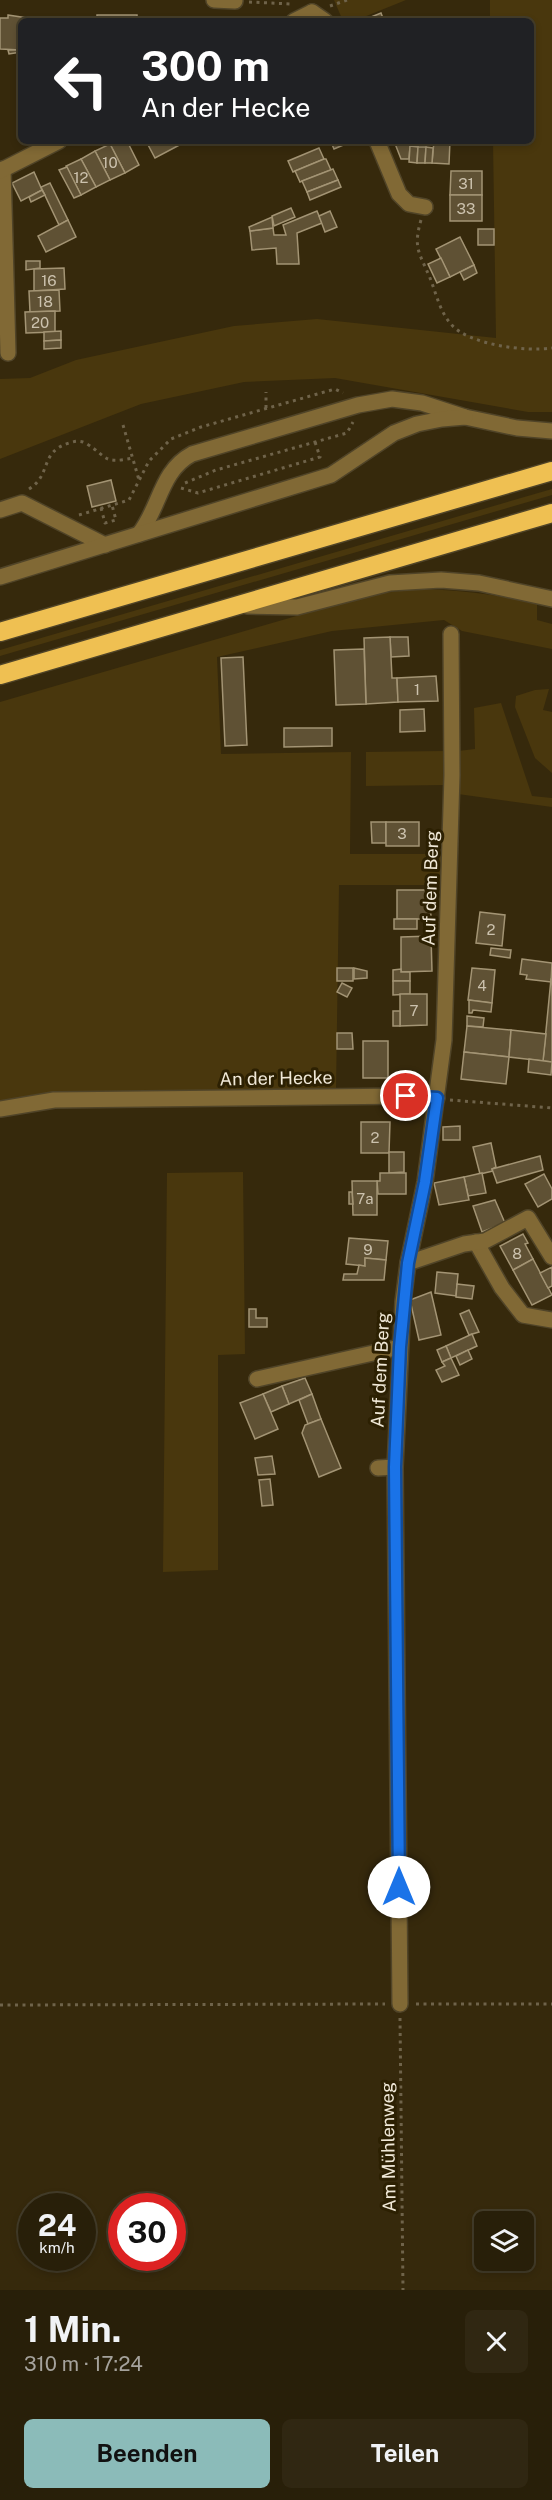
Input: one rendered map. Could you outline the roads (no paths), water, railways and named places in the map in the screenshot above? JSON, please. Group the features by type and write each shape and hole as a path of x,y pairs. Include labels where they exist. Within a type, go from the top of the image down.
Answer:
{"highway":[{"path":"0,632 552,471"},
{"path":"0,675 552,513"}],"street":[{"path":"214,0 236,1"},
{"path":"298,18 312,6 322,18"},
{"path":"8,353 2,170 53,144"},
{"path":"378,144 399,194 409,204 424,207"},
{"path":"139,534 152,514 169,473 183,458 358,405 375,401 408,400 465,417 518,428 552,431"},
{"path":"0,577 331,475 394,434 417,424 465,417"},
{"path":"0,510 22,503 105,545"},
{"path":"231,606 297,607 390,583 441,580 479,583 552,599"},
{"name":"Auf dem Berg","path":"400,2004 395,1467 400,1347 408,1263 425,1182 444,1040 452,775 451,634"},
{"name":"An der Hecke","path":"0,1109 54,1100 395,1096 437,1098"},
{"path":"408,1263 464,1244 493,1238 528,1218 552,1257"},
{"path":"476,1242 502,1288 522,1315 552,1320"},
{"path":"257,1379 400,1347"},
{"path":"378,1468 395,1467"}]}
